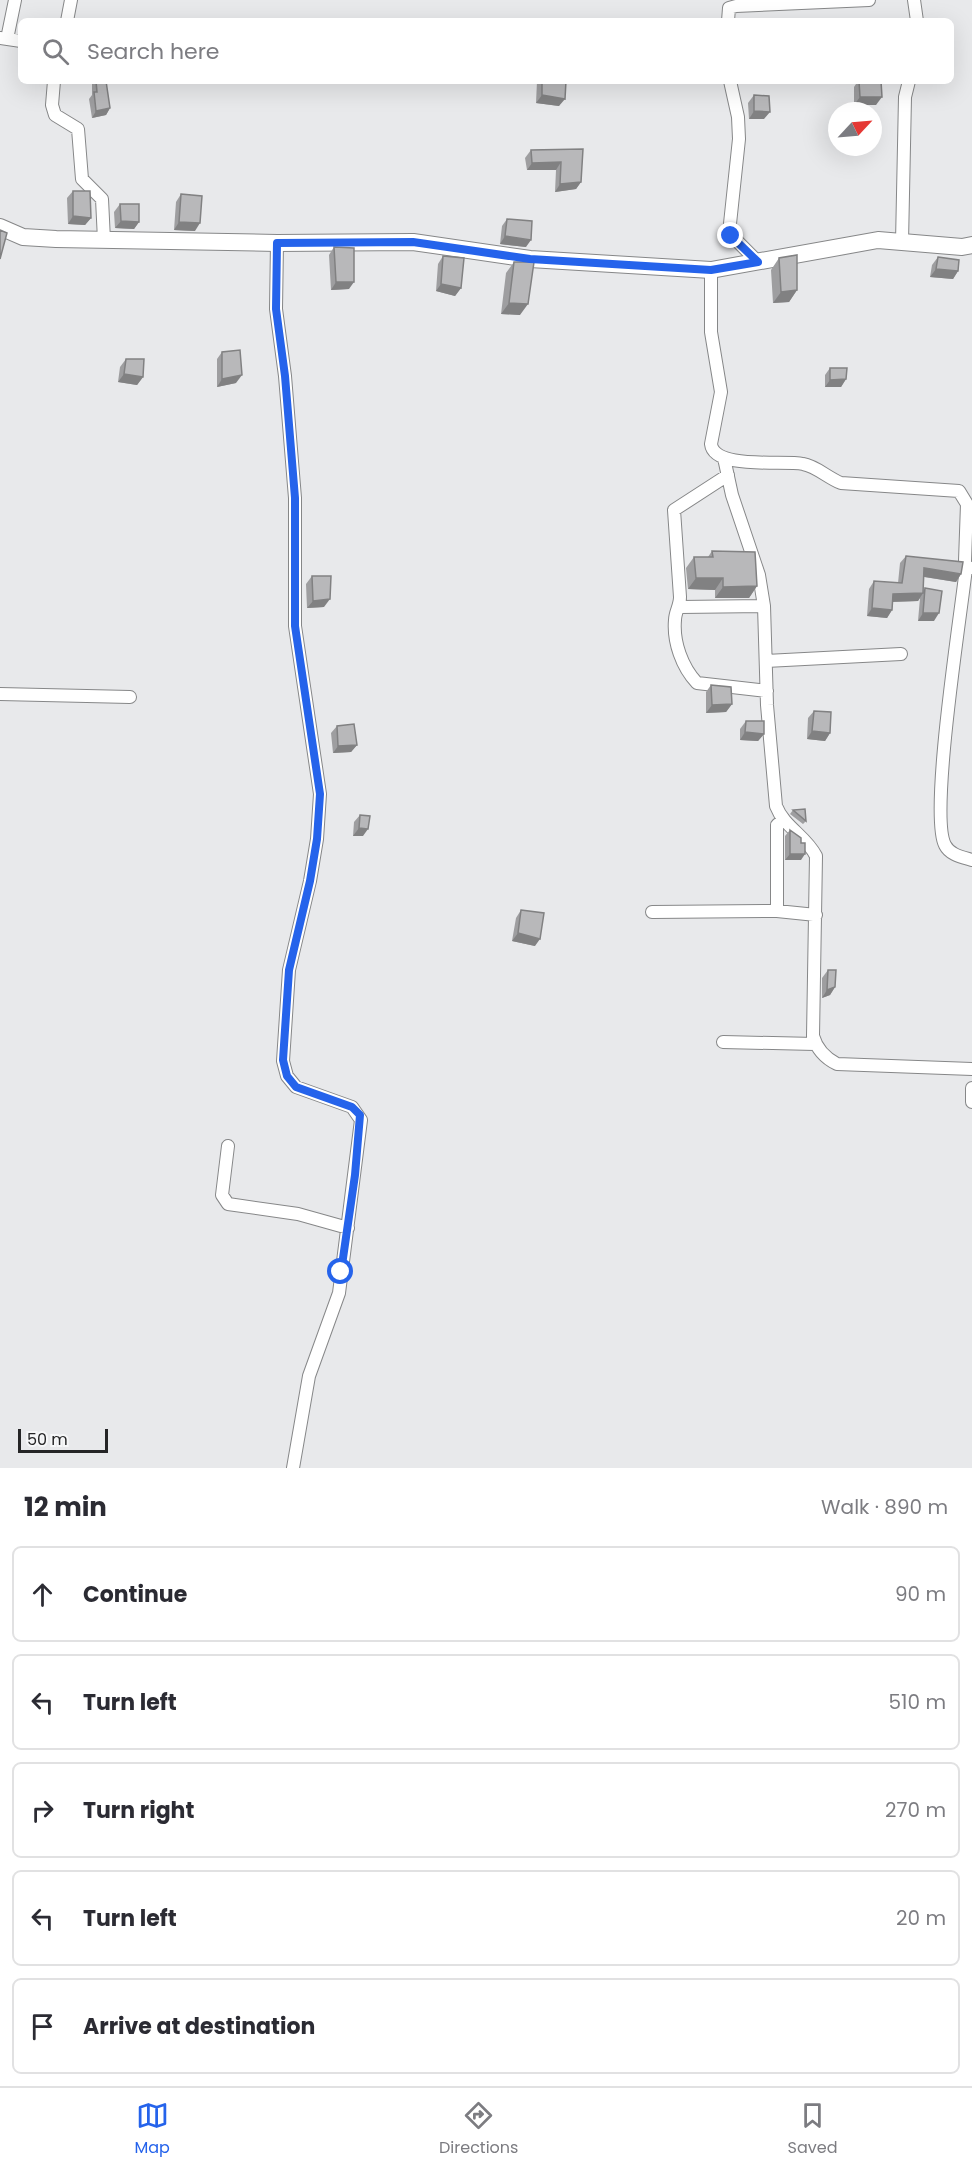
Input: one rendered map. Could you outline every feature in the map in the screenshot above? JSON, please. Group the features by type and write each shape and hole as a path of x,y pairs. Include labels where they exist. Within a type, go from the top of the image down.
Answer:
{"street":[{"path":"15,0 3,39 18,41"},
{"path":"68,18 71,0"},
{"path":"728,18 729,8 736,6 869,0"},
{"path":"914,0 917,18"},
{"path":"54,84 54,112 60,120 78,129 82,179 102,200 104,240"},
{"path":"731,84 738,117 739,139 729,233 758,262"},
{"path":"902,242 906,97 908,84"},
{"path":"0,227 23,237 104,240 277,243 413,242 530,259 711,270 851,243 878,240 962,247 972,245"},
{"path":"277,243 276,309 285,376 295,498 295,626 320,794 317,839 310,881 289,970 283,1060 287,1076 296,1087 352,1107 360,1115 339,1293 309,1376 293,1468"},
{"path":"711,270 711,332 721,392 711,448 719,457 806,464 826,477 841,483 959,491 967,504 969,568 941,787 940,825 946,848 952,854 972,860"},
{"path":"724,458 759,575 764,606 765,661 776,806 783,819 805,838 816,856 813,1036 815,1044 825,1057 837,1064 972,1069"},
{"path":"728,475 674,510 680,607 675,620 679,653 697,683 767,691"},
{"path":"680,607 764,606"},
{"path":"765,661 901,654"},
{"path":"0,694 130,697"},
{"path":"777,911 777,825 783,819"},
{"path":"652,912 777,911 816,915"},
{"path":"723,1042 815,1044"},
{"path":"972,1088 972,1102"},
{"path":"228,1146 222,1195 228,1204 298,1214 348,1228"}],"building":[{"path":"96,84 106,84 110,108 96,111 94,92 97,92"},
{"path":"542,84 566,84 565,99 542,95"},
{"path":"859,84 881,84 882,97 860,97"},
{"path":"754,95 769,96 770,112 754,111"},
{"path":"583,149 581,182 560,184 561,162 532,163 531,150"},
{"path":"73,191 90,191 91,218 73,216"},
{"path":"181,194 202,196 200,223 179,222"},
{"path":"120,204 139,204 139,222 121,221"},
{"path":"507,219 532,221 531,240 505,236"},
{"path":"0,230 7,233 0,259"},
{"path":"334,247 354,248 354,282 336,282"},
{"path":"797,255 797,290 781,292 779,258"},
{"path":"443,256 464,258 461,288 441,284"},
{"path":"938,257 959,260 958,271 936,269"},
{"path":"514,262 534,262 528,304 509,303"},
{"path":"240,350 242,375 222,379 222,352"},
{"path":"126,359 144,359 143,377 124,374"},
{"path":"830,368 847,368 846,379 830,380"},
{"path":"712,551 755,552 757,586 723,587 723,578 696,578 694,557 713,557"},
{"path":"906,556 963,562 961,574 924,568 923,593 893,594 892,610 872,608 874,581 902,583"},
{"path":"312,576 331,576 330,599 313,601"},
{"path":"925,588 942,591 939,613 923,613"},
{"path":"711,685 731,687 732,704 712,705"},
{"path":"814,711 831,712 830,733 812,731"},
{"path":"746,721 764,721 764,734 745,732"},
{"path":"354,724 357,745 338,746 337,726"},
{"path":"805,809 806,821 793,810"},
{"path":"360,815 370,816 368,829 359,828"},
{"path":"790,830 801,838 801,843 805,843 805,854 790,854"},
{"path":"521,910 544,913 540,939 518,933"},
{"path":"828,970 836,970 835,987 827,990"}],"route":[{"path":"341,1272 355,1175 360,1115 352,1107 313,1095 296,1087 284,1071 283,1060 289,970 310,881 317,839 320,794 295,626 295,498 285,376 276,309 277,243 413,242 530,259 711,270 758,262 731,236"}]}
